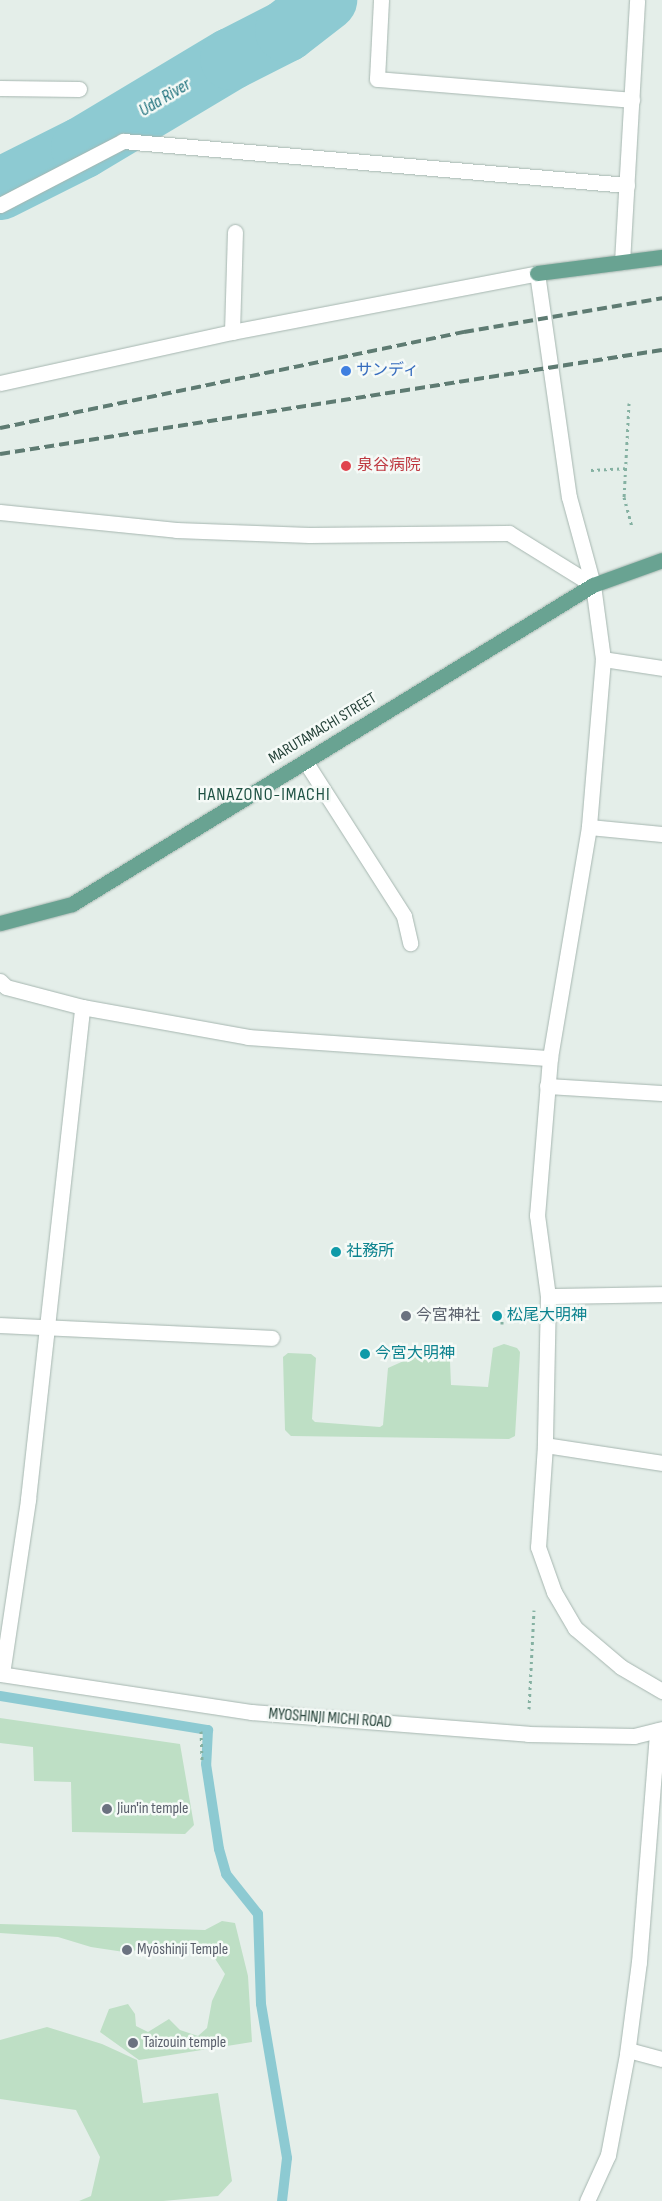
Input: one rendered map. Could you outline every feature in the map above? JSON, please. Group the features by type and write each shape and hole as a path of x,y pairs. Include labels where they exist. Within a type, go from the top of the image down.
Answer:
{"main road":[{"path":"537,273 662,257"},
{"name":"MARUTAMACHI STREET","path":"0,923 72,904 593,585 662,560"}],"street":[{"path":"381,0 377,79 632,100"},
{"path":"622,262 637,0"},
{"path":"0,88 79,89"},
{"path":"0,205 123,141 627,185"},
{"path":"232,332 235,232"},
{"path":"0,383 232,332 537,273 569,497 593,585 603,659 589,827 550,1058 537,1215 548,1296 545,1445 538,1547 554,1592 575,1628 621,1668 662,1692"},
{"path":"0,512 176,530 309,535 509,533 593,585"},
{"path":"603,659 662,668"},
{"path":"305,761 404,916 410,943"},
{"path":"589,827 662,834"},
{"path":"0,981 6,987 82,1007 248,1037 550,1058"},
{"path":"1,1674 28,1499 82,1007"},
{"path":"547,1086 662,1093"},
{"path":"548,1296 662,1294"},
{"path":"0,1326 272,1338"},
{"path":"545,1445 662,1463"},
{"name":"MYOSHINJI MICHI ROAD","path":"1,1674 204,1708 528,1734 634,1736 660,1730"},
{"path":"587,2201 608,2155 628,2050 655,1868 660,1730"},
{"path":"628,2050 662,2059"}],"path":[{"path":"628,403 624,497 632,526"},
{"path":"583,470 625,468"},
{"path":"502,1312 502,1324"},
{"path":"528,1734 535,1606"},
{"path":"201,1733 202,1761"}],"green space":[{"path":"504,1344 517,1348 520,1352 515,1436 509,1439 291,1436 285,1430 283,1357 288,1353 311,1354 316,1358 312,1419 315,1422 380,1427 383,1425 388,1368 426,1351 433,1351 450,1361 451,1385 488,1387 493,1348"},
{"path":"0,1718 180,1744 194,1825 185,1834 72,1832 71,1782 34,1781 33,1747 0,1743"},
{"path":"222,1921 235,1923 248,1976 252,2042 139,2060 100,2032 109,2009 128,2004 135,2014 136,2026 148,2032 169,2019 180,2030 198,2036 207,2028 212,2001 225,1974 210,1951 182,1944 124,1952 91,1947 58,1937 0,1933 0,1924 205,1930"},
{"path":"47,2027 102,2044 137,2060 143,2103 218,2093 232,2181 218,2196 163,2201 79,2201 91,2196 100,2157 76,2110 0,2099 0,2040"}],"waterway":[{"name":"Uda River","path":"0,189 82,148 231,59 286,31 326,0"},
{"path":"0,1696 208,1730 206,1764 219,1849 226,1874 258,1914 261,2004 287,2158 282,2201"}],"railway":[{"path":"0,428 464,332 662,298"},
{"path":"0,454 662,350"}],"place":[{"name":"サンディ","path":"346,371"},
{"name":"泉谷病院","path":"346,466"},
{"name":"社務所","path":"336,1252"},
{"name":"今宮神社","path":"406,1316"},
{"name":"松尾大明神","path":"497,1316"},
{"name":"今宮大明神","path":"365,1354"},
{"name":"Jiun'in temple","path":"107,1809"},
{"name":"Myōshinji Temple","path":"127,1950"},
{"name":"Taizouin temple","path":"133,2043"}],"district":[{"name":"HANAZONO-IMACHI","path":"264,795"}]}
